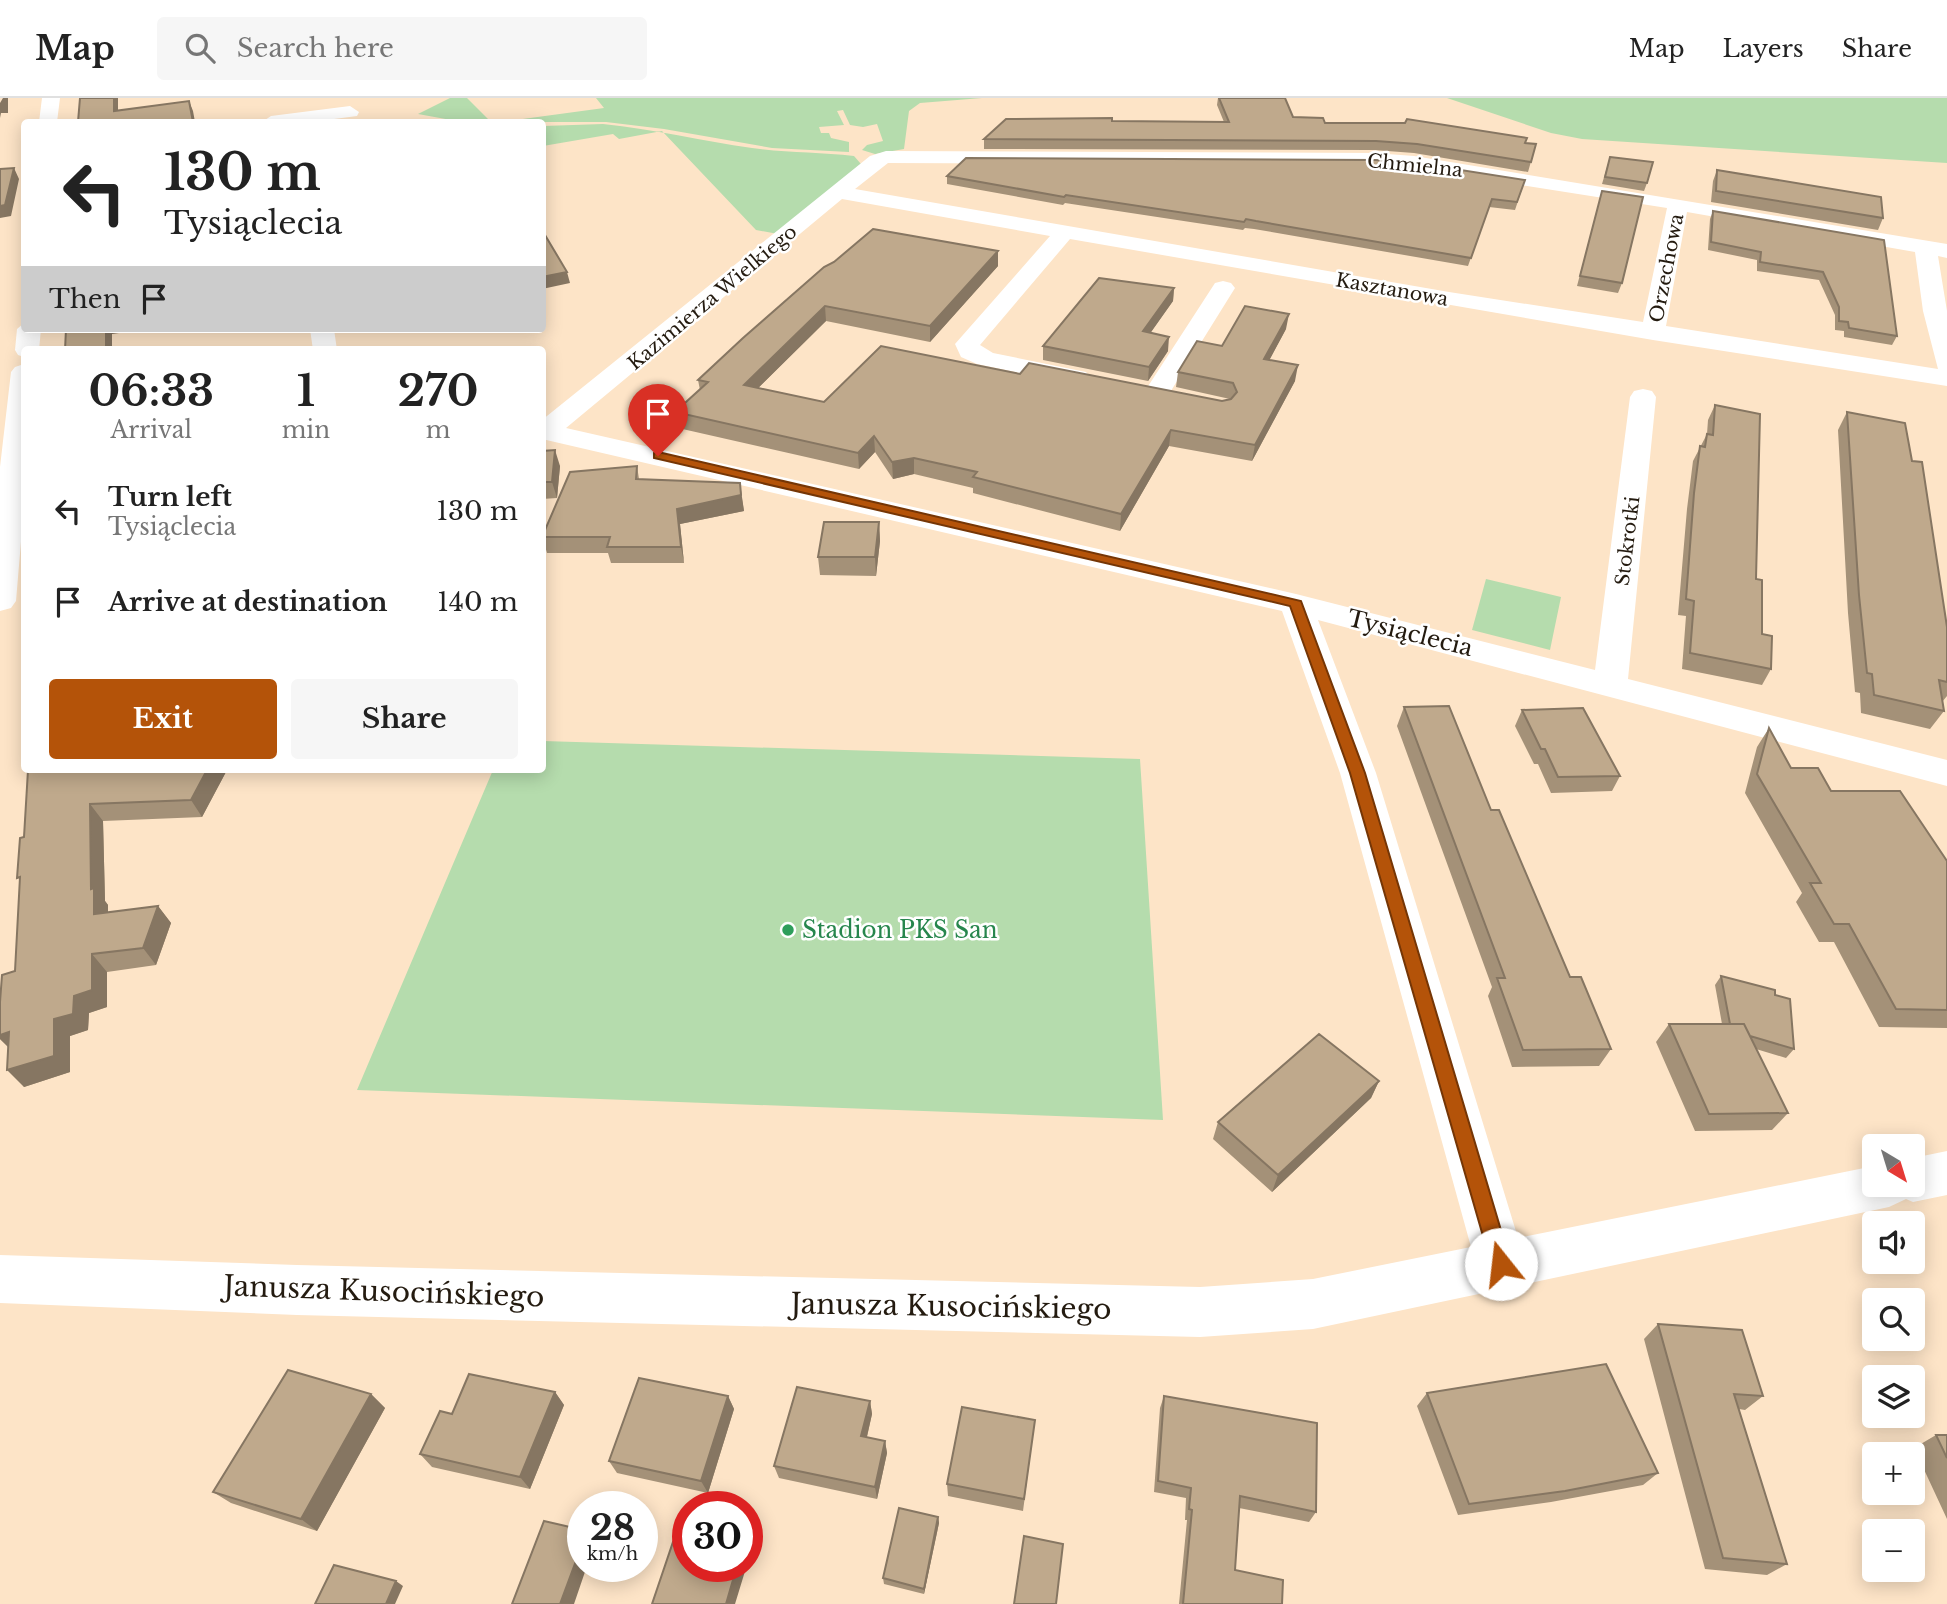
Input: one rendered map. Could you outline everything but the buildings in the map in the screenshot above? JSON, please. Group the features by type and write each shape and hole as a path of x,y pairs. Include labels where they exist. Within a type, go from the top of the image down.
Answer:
{"street":[{"path":"48,119 51,98"},
{"path":"295,119 350,112"},
{"name":"Chmielna","path":"877,160 900,155 1374,159 1413,162 1936,249"},
{"name":"Kazimierza Wielkiego","path":"546,429 574,410 877,160"},
{"name":"Kasztanowa","path":"838,192 1653,333 1947,378"},
{"name":"Orzechowa","path":"1653,333 1678,204"},
{"path":"1065,232 967,344 970,352 986,359 1104,383"},
{"path":"1936,249 1935,311 1947,364"},
{"path":"1156,394 1223,288"},
{"path":"1129,388 1181,399"},
{"name":"Stokrotki","path":"1610,685 1643,397"},
{"path":"0,601 11,531 21,409"},
{"name":"Tysiąclecia","path":"546,432 1296,604 1947,773"},
{"path":"1296,604 1358,773 1501,1264"},
{"path":"1925,1178 1947,1173"},
{"name":"Janusza Kusocińskiego","path":"0,1279 297,1290 1200,1312 1313,1304 1862,1190"}],"green space":[{"path":"450,98 467,98 488,119 446,119 418,114"},
{"path":"596,98 982,98 920,103 909,111 904,149 875,154 862,150 867,145 883,141 877,124 863,127 850,125 843,110 837,111 844,125 819,127 821,133 829,133 831,138 849,142 849,152 772,148 606,122 546,122 546,119 523,119 604,108"},
{"path":"1447,98 1947,98 1947,163 1582,139 1551,133"},
{"path":"603,124 658,132 619,139 613,134 546,145 546,126"},
{"path":"664,133 765,150 854,156 861,164 778,234 756,230"},
{"path":"1486,579 1561,597 1550,650 1472,630"},
{"name":"Stadion PKS San","path":"546,741 1140,759 1163,1120 357,1090 492,773 546,773"}],"place":[{"name":"Stadion PKS San","path":"788,930"}],"route":[{"path":"658,456 1296,604 1358,773 1501,1264"}]}
